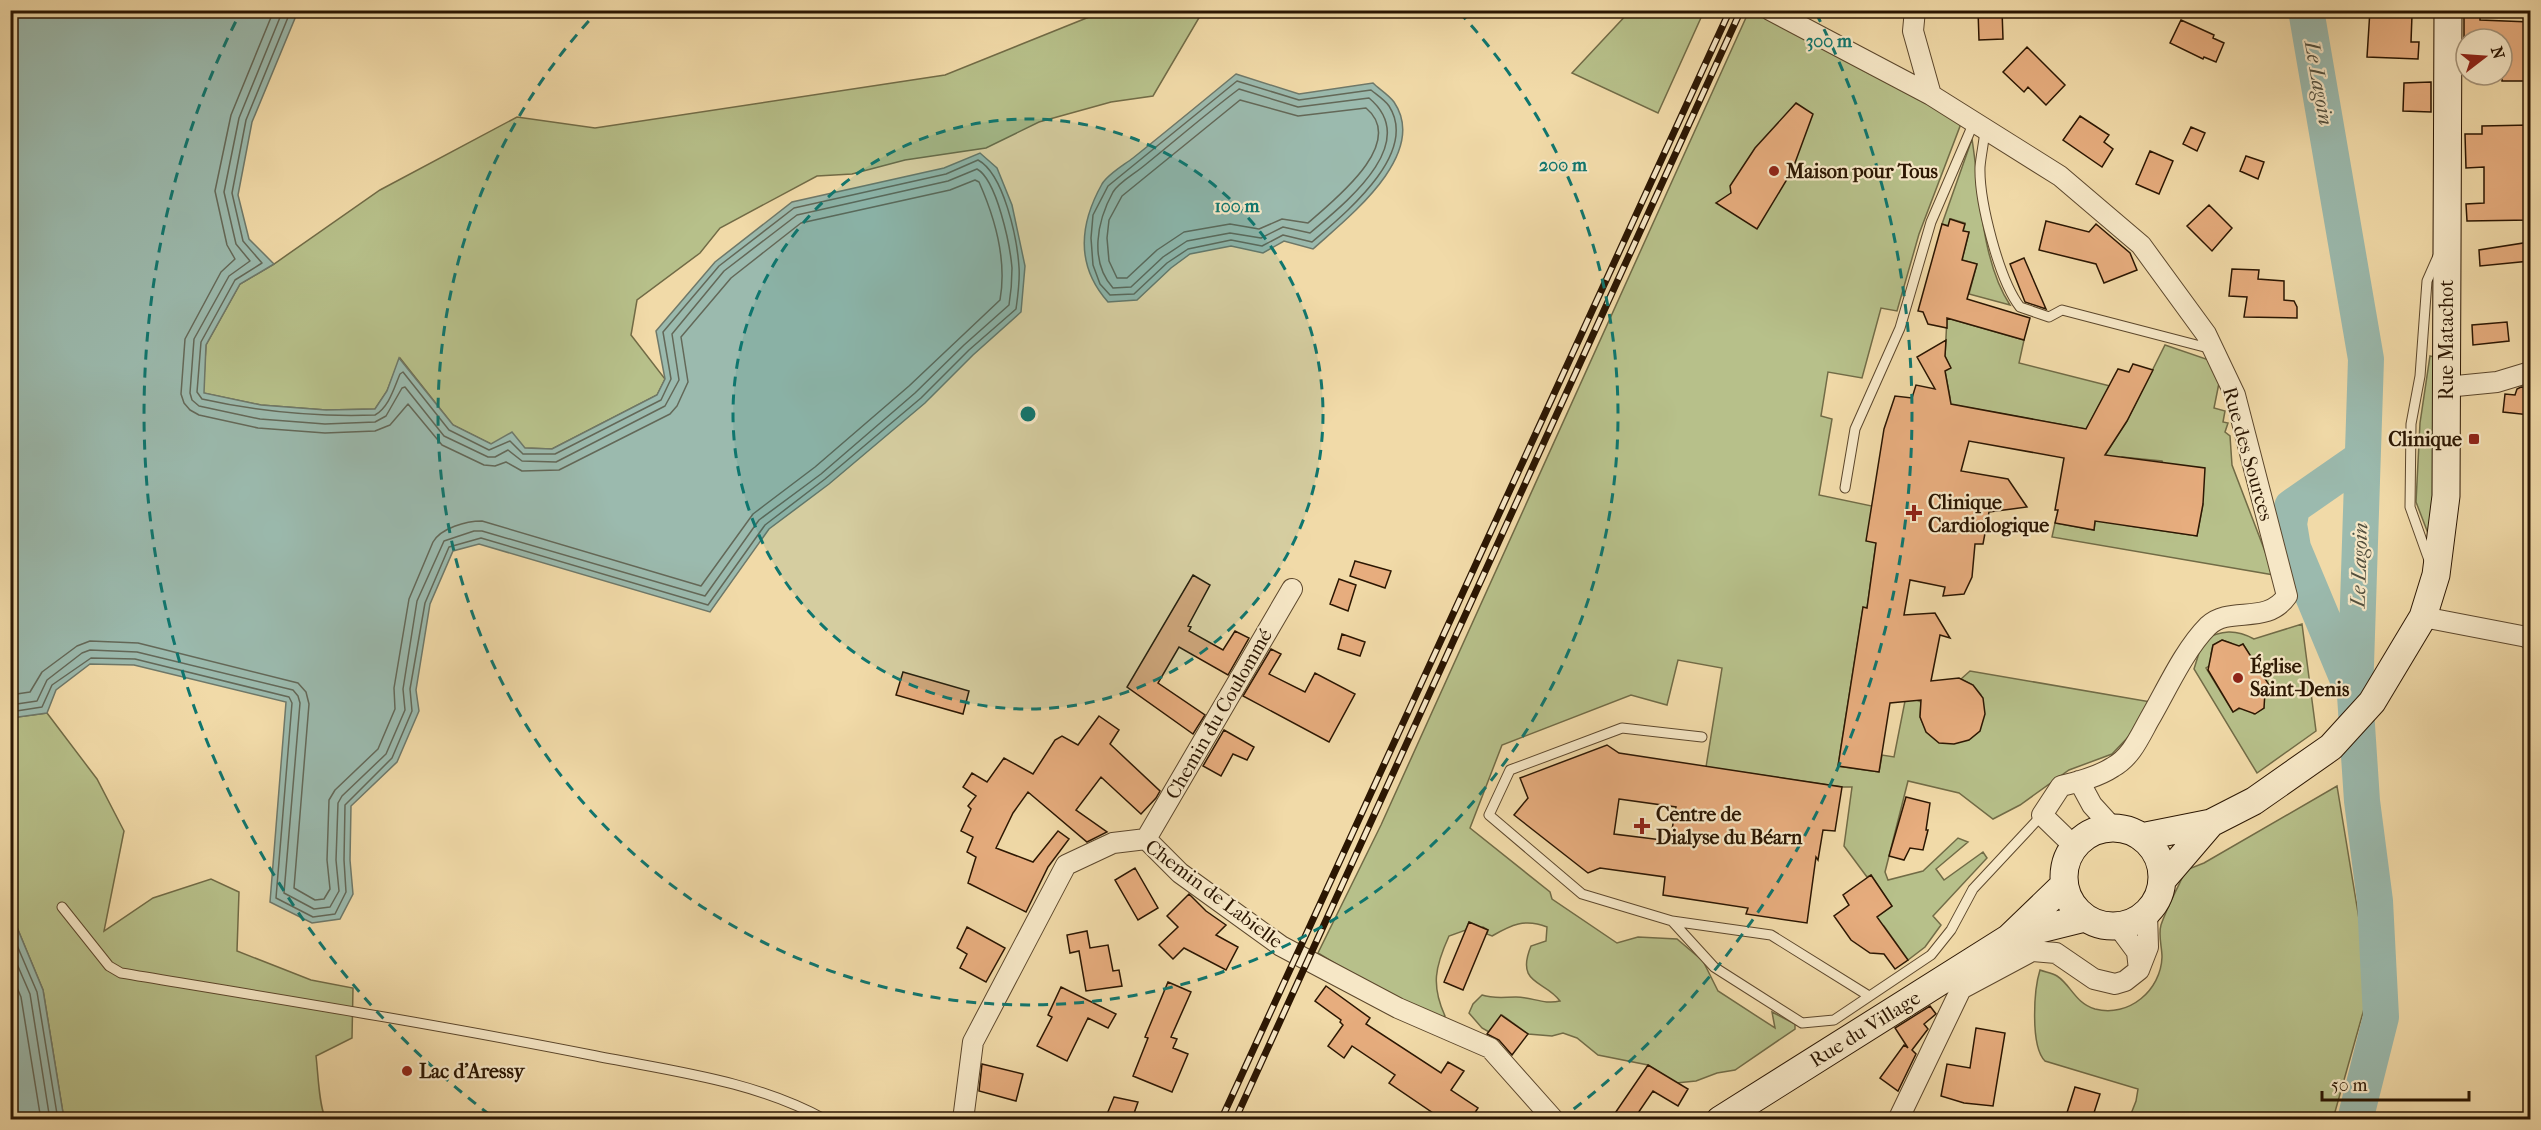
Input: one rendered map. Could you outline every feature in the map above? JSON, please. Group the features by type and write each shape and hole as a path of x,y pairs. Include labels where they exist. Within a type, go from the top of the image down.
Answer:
{"main road":[{"name":"Rue Matachot","path":"2141,837 2211,823 2254,801 2331,747 2372,702 2423,617 2436,576 2446,496 2448,10"},
{"name":"Rue Matachot","path":"2163,879 2211,823"},
{"path":"2112,827 2134,831 2141,837 2152,845 2159,857 2163,879 2158,898 2147,913 2128,924 2103,925 2085,918 2069,901 2064,885 2065,863 2074,846 2093,831 2112,827"},
{"name":"Rue du Village","path":"1720,1119 2009,938 2064,885"},
{"name":"Rue du Village","path":"2009,938 2085,918"}],"street":[{"name":"Rue des Sources","path":"1770,10 1931,95 2060,176 2141,245 2206,334 2235,395 2287,596 2280,606 2262,614 2231,616 2210,624 2172,679 2130,754 2113,768 2061,786 2042,815"},
{"path":"1915,10 1913,31 1931,95"},
{"path":"2446,387 2497,382 2530,372"},
{"name":"Chemin du Coulommé","path":"1146,839 1292,589"},
{"path":"2423,617 2507,633 2530,640"},
{"path":"2079,781 2092,805 2112,827"},
{"path":"2042,815 2074,846"},
{"name":"Chemin de Labielle","path":"963,1119 973,1042 1066,865 1113,843 1146,839 1180,873 1281,946 1398,1008 1490,1048 1554,1119"},
{"path":"1898,1119 1961,989 2032,951 2056,953 2094,979 2115,984 2125,981 2139,970 2148,947 2147,913"},
{"path":"2117,925 2137,952 2139,970"}],"lane":[{"path":"1980,125 1980,168 1987,216 2003,278 2020,307 2049,317 2062,310 2212,349"},
{"path":"1845,488 1855,429 1900,328 1931,222 1980,125"},
{"path":"2436,576 2410,507 2411,424 2420,376 2427,280 2446,238"},
{"path":"1702,737 1622,728 1510,770 1488,815 1582,894 1672,921 1771,935 1869,996"},
{"path":"1672,921 1714,967 1802,1023 1833,1020 1930,955 1951,930 1973,889 2042,815"},
{"path":"62,907 110,966 121,973 442,1026 750,1087 805,1108 826,1119"}],"green space":[{"path":"1098,11 1203,11 1153,96 1111,102 1039,122 986,148 905,160 852,174 817,176 720,228 700,253 637,300 631,335 665,379 657,395 552,449 491,444 453,425 400,358 387,391 375,409 326,410 261,405 203,393 206,345 240,284 274,264 380,190 517,117 595,128 945,75 1094,15"},
{"path":"1630,11 1704,11 1658,113 1572,73"},
{"path":"1749,11 1753,11 1962,121 1919,234 1897,311 1881,308 1862,378 1828,372 1821,416 1832,419 1819,495 1872,506 1876,543 1867,608 1863,608 1838,766 1879,772 1882,755 1894,757 1905,701 1912,698 1921,702 1920,717 1925,728 1957,741 1964,741 1977,733 1981,695 1973,685 1961,679 1970,671 2151,702 2132,733 2112,754 2069,770 2020,805 1993,819 1959,793 1908,781 1885,872 1888,880 1923,871 1958,838 1968,842 1936,869 1944,880 1983,852 1987,858 1933,916 1941,925 1925,947 1908,960 1884,926 1874,919 1892,906 1871,875 1867,877 1844,846 1852,787 1706,767 1722,668 1678,660 1667,705 1631,695 1502,745 1470,828 1550,892 1552,899 1617,943 1638,937 1677,939 1703,961 1718,991 1775,1028 1772,1012 1795,1024 1795,1029 1735,1070 1717,1073 1696,1081 1676,1083 1648,1065 1598,1055 1577,1038 1563,1033 1552,1036 1528,1034 1502,1015 1489,1032 1482,1028 1469,1013 1473,1004 1482,995 1522,997 1549,1002 1560,1001 1529,975 1527,968 1531,946 1546,941 1547,927 1539,924 1518,924 1492,936 1487,934 1488,930 1483,927 1480,931 1477,930 1478,926 1469,922 1466,930 1449,936 1440,957 1436,976 1438,995 1445,1016 1436,1019 1364,981 1318,953 1381,825"},
{"path":"1972,139 1987,247 2000,287 2010,305 1969,294 1977,264 1962,260 1969,232 1963,231 1965,223 1951,219 1948,226 1942,224"},
{"path":"1947,318 2024,340 2019,363 2110,386 2086,429 1948,404 1950,398 1945,371 1950,367 1945,356"},
{"path":"2165,345 2209,360 2219,383 2214,408 2225,411 2223,422 2228,423 2225,432 2230,436 2232,465 2274,575 2052,537 2055,523 2094,530 2096,517 2124,522 2124,525 2197,536 2203,504 2176,499 2175,495 2131,489 2132,484 2102,479 2105,465 2099,464 2127,421","holes":["2122,457 2162,461 2163,465 2204,468 2203,484 2120,477"]},
{"path":"2430,356 2435,357 2438,422 2431,541 2416,502 2420,423"},
{"path":"2302,624 2316,731 2257,773 2194,669 2203,640 2228,632 2235,632 2254,639","holes":["2222,640 2231,643 2234,649 2243,644 2270,688 2263,693 2264,708 2254,714 2243,707 2233,712 2206,668 2215,662 2211,654 2213,645"]},
{"path":"47,713 97,779 124,831 104,931 153,898 211,879 239,892 237,951 311,980 353,988 352,1038 316,1056 320,1099 326,1119 64,1119 43,990 11,913 10,718"},
{"path":"2337,786 2364,949 2364,1009 2333,1119 2129,1119 2138,1089 2045,1061 2040,1054 2035,1031 2036,990 2040,970 2057,976 2083,1003 2095,1009 2108,1011 2120,1009 2141,999 2156,980 2160,969 2161,925 2186,870 2204,863"}],"water":[{"path":"10,11 298,11 252,122 238,195 249,239 274,264 240,284 206,345 204,393 261,405 326,410 375,409 387,391 399,358 453,425 491,444 512,432 525,448 552,449 657,395 665,379 656,331 715,262 792,202 944,168 980,153 997,168 1012,205 1025,266 1021,312 973,355 925,403 829,484 769,529 710,612 479,544 453,551 430,604 416,690 419,711 397,762 351,806 350,860 353,894 340,919 312,923 270,902 286,702 134,665 90,664 56,690 47,713 11,718"},
{"path":"1236,74 1299,94 1373,83 1394,102 1402,122 1401,143 1393,164 1363,203 1313,249 1284,241 1263,253 1231,246 1190,254 1171,268 1137,300 1108,302 1090,274 1084,245 1089,215 1102,184 1112,173"},
{"path":"11,913 43,990 64,1119 11,1119"}],"building":[{"path":"1978,10 2002,10 2003,39 1979,40"},
{"path":"2370,10 2403,10 2403,15 2412,15 2411,42 2419,42 2418,59 2367,57"},
{"path":"2464,15 2480,16 2480,20 2530,22 2530,81 2514,81 2514,27 2464,27"},
{"path":"2181,20 2214,35 2213,38 2224,43 2216,62 2204,57 2203,59 2170,43"},
{"path":"2027,47 2065,85 2046,105 2028,87 2024,92 2003,72"},
{"path":"2431,82 2431,112 2403,111 2404,83"},
{"path":"1796,103 1813,114 1792,171 1757,229 1716,203 1731,193 1730,186 1755,148"},
{"path":"2080,116 2109,135 2104,142 2113,149 2102,167 2063,140"},
{"path":"2530,125 2530,220 2467,221 2466,204 2484,203 2484,167 2466,168 2465,134 2482,134 2482,126"},
{"path":"2191,127 2205,133 2197,151 2183,144"},
{"path":"2150,151 2173,161 2159,194 2136,184"},
{"path":"2246,156 2264,162 2258,179 2240,171"},
{"path":"2209,205 2232,228 2212,251 2187,226"},
{"path":"1950,219 1965,224 1963,231 1969,232 1962,260 1977,264 1967,299 2030,318 2024,340 1947,318 1947,328 1928,324 1923,312 1918,311 1942,224 1948,226"},
{"path":"2046,221 2089,232 2096,224 2130,253 2137,270 2104,283 2096,264 2039,250"},
{"path":"2530,242 2530,261 2480,266 2479,250"},
{"path":"2024,258 2046,309 2025,302 2010,264"},
{"path":"2232,269 2259,270 2258,279 2284,281 2284,300 2294,301 2297,307 2297,318 2244,317 2247,297 2229,296"},
{"path":"2507,322 2509,341 2473,345 2472,325"},
{"path":"1946,340 1945,356 1951,368 1945,371 1951,404 2086,429 2118,369 2129,372 2133,364 2153,370 2127,421 2105,455 2205,468 2203,504 2197,536 2095,521 2094,530 2055,523 2064,458 1969,441 1961,471 2008,479 2027,507 1989,512 1983,544 1975,544 1972,577 1964,594 1943,596 1945,587 1910,580 1904,615 1935,613 1950,638 1940,635 1931,681 1959,678 1973,685 1983,698 1985,714 1980,731 1969,740 1954,744 1939,743 1926,732 1920,717 1921,700 1890,703 1879,772 1838,766 1863,607 1867,608 1876,543 1866,541 1884,429 1895,396 1912,398 1916,385 1935,389 1917,357"},
{"path":"2530,388 2530,415 2503,412 2505,394 2515,395 2517,389"},
{"path":"1355,561 1391,571 1385,588 1350,576"},
{"path":"1193,575 1210,585 1188,626 1191,627 1189,631 1223,650 1235,631 1249,638 1228,675 1179,647 1158,683 1205,715 1193,734 1127,687"},
{"path":"1339,579 1356,585 1348,611 1330,604"},
{"path":"1342,634 1365,642 1360,656 1338,649"},
{"name":"Église Saint-Denis","path":"2222,640 2239,646 2243,644 2271,688 2265,692 2264,708 2255,714 2239,708 2233,712 2208,670 2213,645"},
{"path":"1271,649 1281,654 1269,674 1305,692 1315,673 1355,694 1329,742 1243,696"},
{"path":"903,672 969,691 963,714 896,695"},
{"path":"1099,716 1119,730 1110,744 1160,791 1156,798 1141,814 1101,777 1076,810 1107,832 1087,842 1028,792 1013,813 996,848 1033,862 1058,831 1069,839 1048,867 1026,912 968,883 976,857 967,852 973,837 961,831 971,809 968,806 976,796 963,787 972,773 987,782 1004,758 1033,774 1055,740 1062,736 1078,745"},
{"path":"1224,730 1254,747 1247,760 1233,754 1221,776 1203,766"},
{"path":"1607,745 1619,753 1842,787 1835,831 1823,830 1818,860 1816,857 1807,923 1746,914 1748,908 1663,895 1665,877 1600,868 1588,873 1514,815 1528,798 1520,778","holes":["1619,799 1676,807 1670,841 1614,834"]},
{"path":"1906,797 1930,803 1926,830 1928,830 1923,850 1910,848 1904,860 1889,856"},
{"path":"1135,868 1158,908 1138,920 1115,880"},
{"path":"1871,875 1892,906 1877,917 1908,960 1895,969 1884,954 1870,953 1851,940 1834,916 1849,905 1843,895"},
{"path":"1189,894 1206,911 1226,925 1216,935 1238,947 1226,970 1184,948 1173,959 1159,945 1178,927 1167,916"},
{"path":"1469,922 1488,930 1463,990 1444,982"},
{"path":"967,927 1005,948 986,982 960,968 967,954 957,948"},
{"path":"1087,931 1090,948 1108,945 1113,971 1119,970 1122,986 1086,991 1079,951 1070,953 1067,935"},
{"path":"1168,982 1191,992 1171,1037 1177,1039 1173,1048 1188,1054 1172,1092 1133,1076 1148,1038 1145,1037"},
{"path":"1326,986 1370,1018 1366,1024 1441,1073 1448,1062 1464,1071 1451,1090 1478,1108 1471,1119 1442,1119 1389,1083 1395,1075 1352,1046 1344,1058 1328,1046 1343,1025 1341,1020 1315,1001"},
{"path":"1061,987 1116,1014 1108,1028 1088,1018 1067,1061 1037,1046 1052,1017 1048,1015"},
{"path":"1930,1006 1936,1014 1924,1024 1928,1029 1912,1050 1916,1054 1898,1091 1880,1078 1904,1045 1908,1048 1895,1028"},
{"path":"1501,1015 1528,1034 1512,1055 1499,1040 1487,1034"},
{"path":"1976,1028 2005,1033 1993,1106 1964,1103 1941,1096 1947,1064 1970,1068"},
{"path":"982,1064 1023,1074 1016,1101 979,1091"},
{"path":"1648,1065 1688,1089 1678,1106 1653,1091 1634,1119 1611,1119"},
{"path":"2075,1087 2100,1094 2092,1119 2065,1119"},
{"path":"1114,1097 1138,1102 1132,1119 1105,1119"}],"waterway":[{"name":"Le Lagoin","path":"2306,10 2366,359 2355,695 2362,801 2375,901 2381,1017 2355,1120"},
{"path":"2351,687 2293,548 2289,524 2292,507 2361,459"}],"railway":[{"path":"1221,1120 1730,10"},
{"path":"1235,1120 1741,10"}],"place":[{"name":"Maison pour Tous","path":"1774,171"},
{"name":"Clinique","path":"2474,439"},
{"name":"Clinique Cardiologique","path":"1914,513"},
{"name":"Église Saint-Denis","path":"2238,678"},
{"name":"Centre de Dialyse du Béarn","path":"1642,826"},
{"name":"Lac d'Aressy","path":"407,1071"}]}
